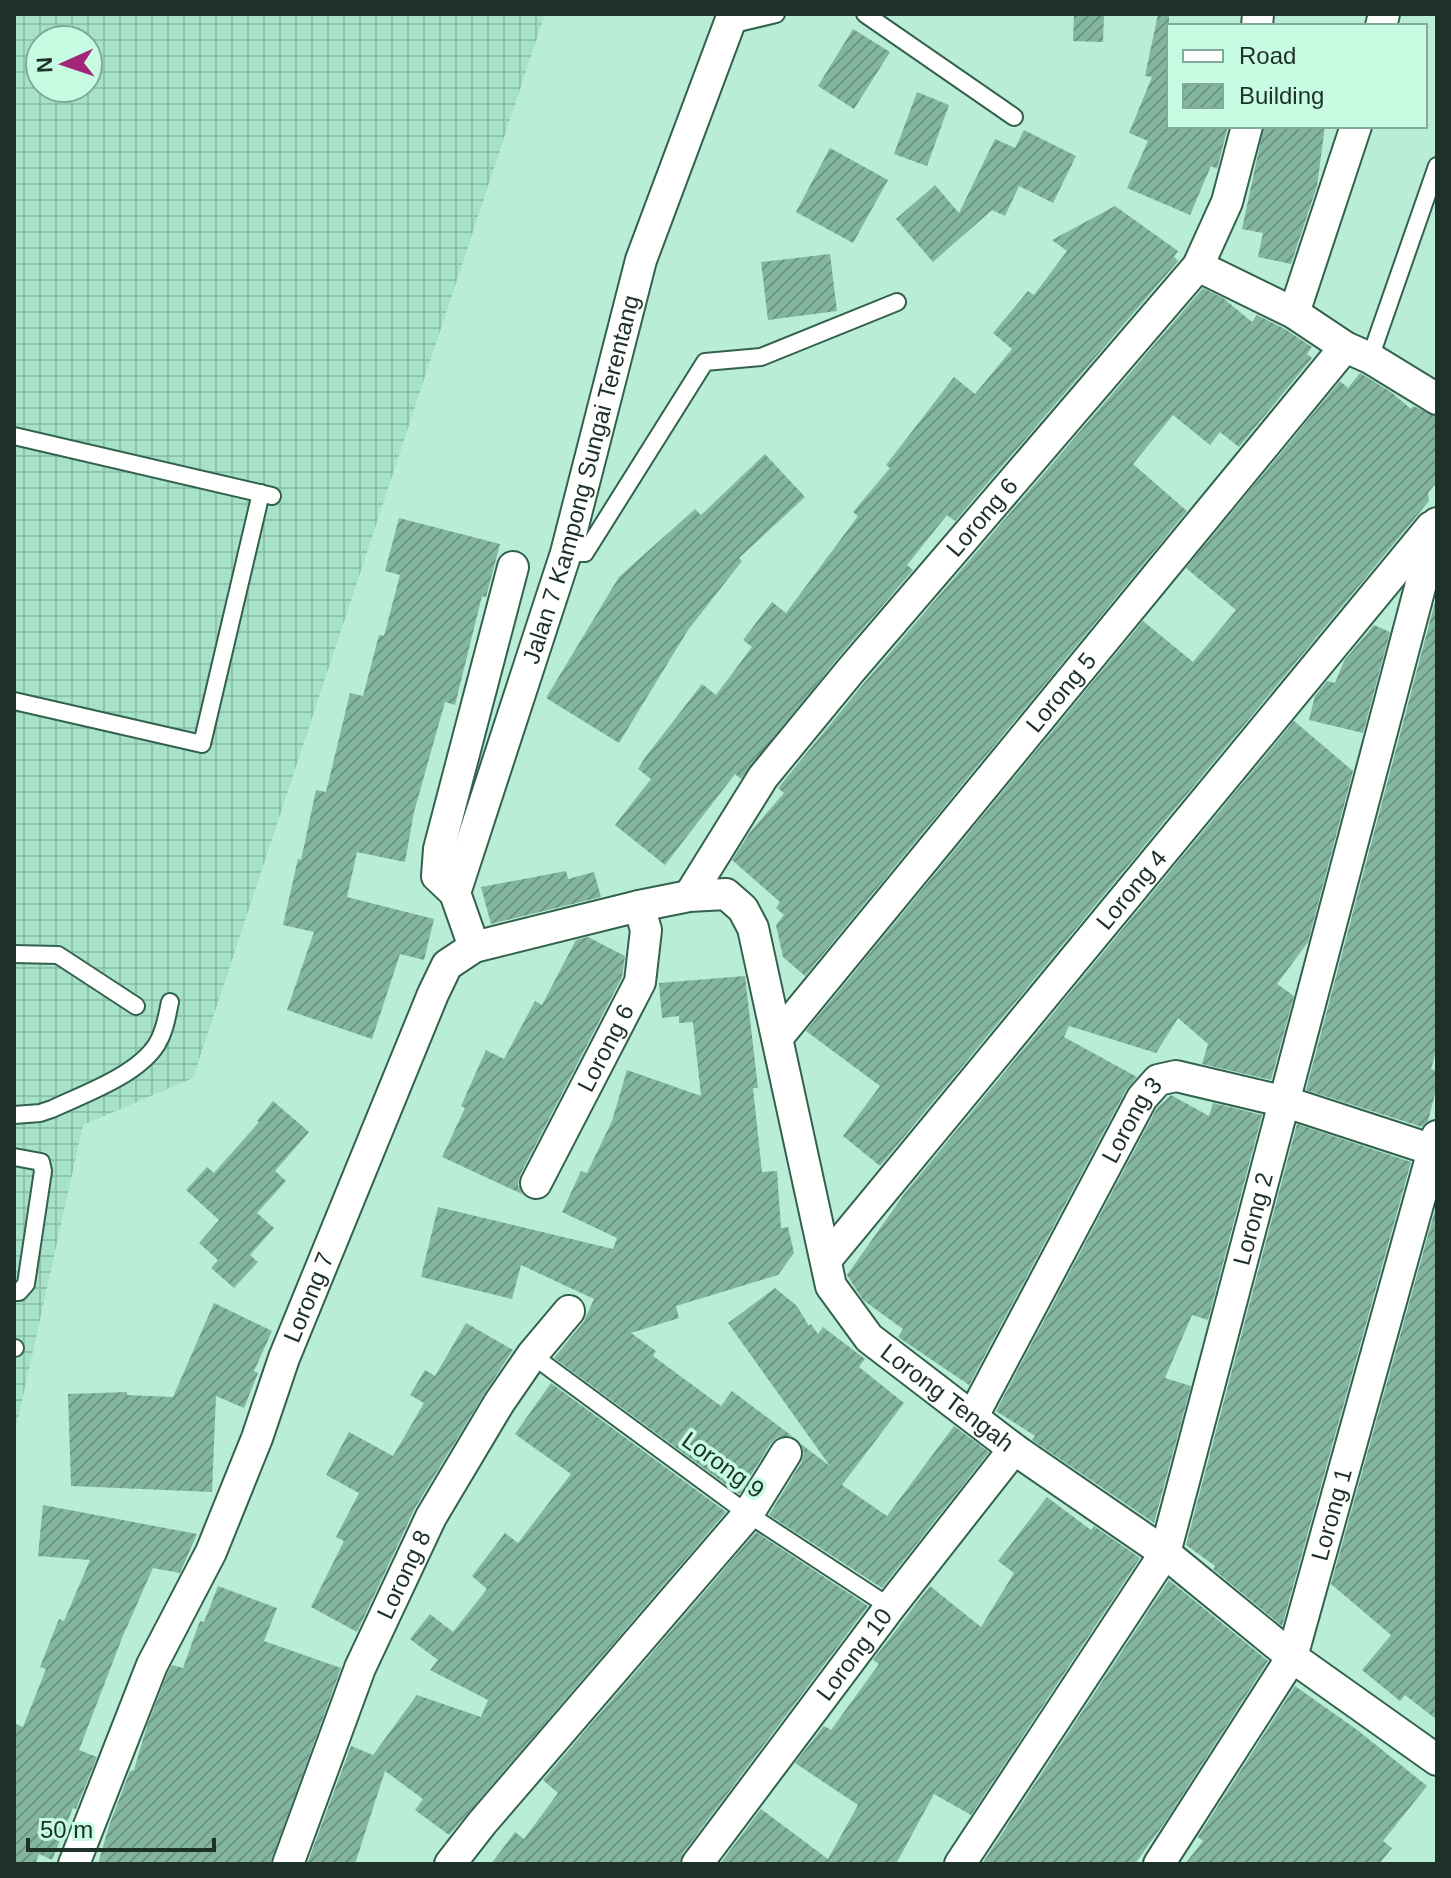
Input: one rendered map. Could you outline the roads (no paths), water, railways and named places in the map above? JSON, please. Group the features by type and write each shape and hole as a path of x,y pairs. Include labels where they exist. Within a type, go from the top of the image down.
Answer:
{"street":[{"name":"Jalan 7 Kampong Sungai Terentang","path":"455,893 566,553 641,260 732,19"},
{"name":"Lorong 6","path":"689,896 763,777 1198,266 1227,202 1246,128"},
{"path":"1294,313 1355,128"},
{"path":"1198,266 1294,313 1437,399"},
{"name":"Lorong 5","path":"778,1037 1358,352"},
{"name":"Lorong 2","path":"960,1864 1165,1553 1437,522"},
{"name":"Lorong 4","path":"826,1260 1437,522"},
{"path":"474,947 455,893 437,876 439,849 513,567"},
{"name":"Lorong Tengah","path":"689,896 726,894 743,909 753,928 831,1286 869,1338 1014,1449 1165,1553 1292,1657 1437,1760"},
{"name":"Lorong 7","path":"74,1864 152,1665 211,1552 257,1438 284,1358 447,965 474,947 689,896"},
{"name":"Lorong 6","path":"536,1183 640,982 646,930 639,906"},
{"name":"Lorong 3","path":"973,1416 1149,1088 1158,1080 1176,1076 1435,1143"},
{"name":"Lorong 1","path":"1159,1864 1292,1657 1435,1143"},
{"name":"Lorong 8","path":"288,1864 360,1668 431,1517 499,1403 532,1355 569,1311"},
{"name":"Lorong 10","path":"697,1864 890,1607 1014,1449"},
{"path":"450,1864 748,1514 786,1453"}],"lane":[{"path":"732,19 776,14"},
{"path":"865,14 1014,117"},
{"path":"1358,352 1437,166"},
{"path":"566,553 585,553 705,362 761,357 897,302"},
{"path":"14,436 266,494 202,744 14,701"},
{"path":"14,954 58,955 136,1006"},
{"path":"14,1115 52,1109 123,1074 156,1046 164,1030 170,1002"},
{"path":"14,1157 41,1162 43,1171 26,1284 19,1292 14,1292"},
{"name":"Lorong 9","path":"532,1355 748,1514 890,1607"}]}
